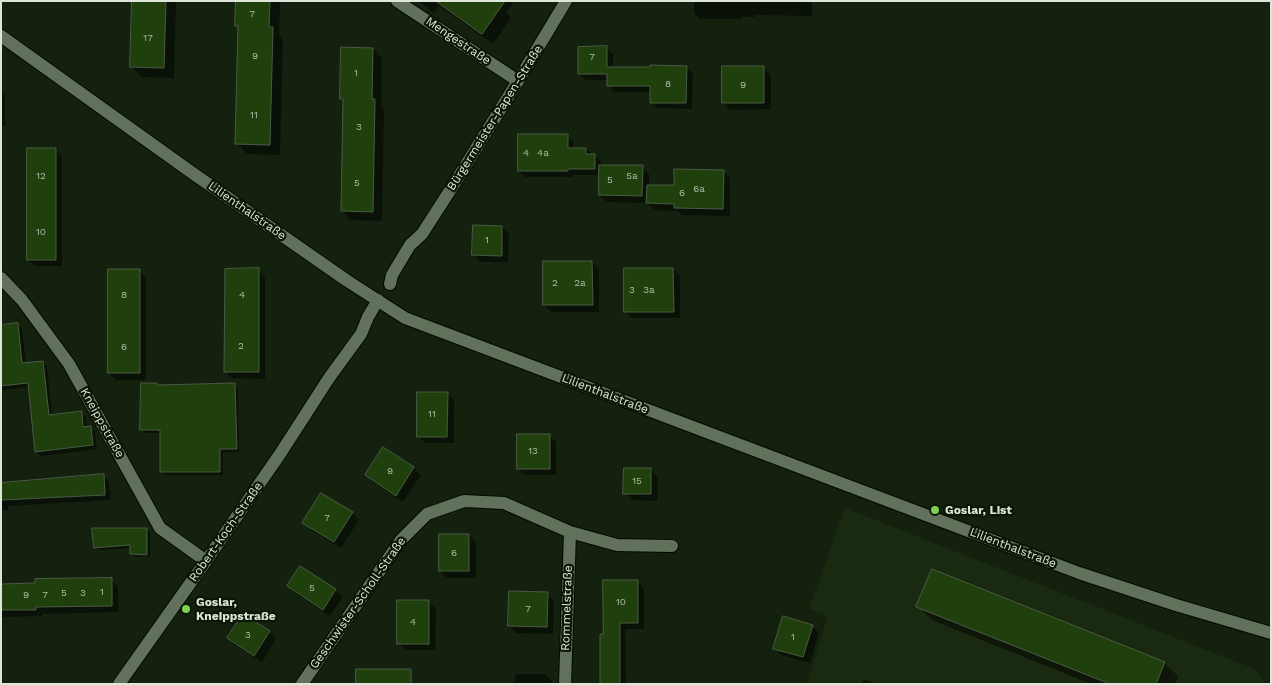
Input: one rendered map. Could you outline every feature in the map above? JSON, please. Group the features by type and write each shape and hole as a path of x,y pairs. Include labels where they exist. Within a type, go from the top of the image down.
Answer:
{"street":[{"name":"Mengestraße","path":"397,1 518,81"},
{"name":"Bürgermeister-Papen-Straße","path":"378,300 397,278 417,249 422,234 566,1"},
{"name":"Lilienthalstraße","path":"1,36 191,172 346,280 405,318 1070,569 1176,605 1271,634"},
{"name":"Kneippstraße","path":"1,278 22,300 69,364 160,528 206,561"},
{"name":"Robert-Koch-Straße","path":"119,684 280,454 329,378 336,357 359,322 368,317 378,300"},
{"name":"Geschwister-Scholl-Straße","path":"302,684 401,540 427,514 464,501 504,503 570,532 617,545 672,546"},
{"name":"Rommelstraße","path":"565,684 570,532"}],"shaded area":[{"path":"845,508 1255,669 1265,684 807,684 828,616 809,609"}],"building":[{"path":"132,1 166,1 164,68 130,67"},
{"path":"236,1 270,1 269,27 273,27 270,145 235,144 238,26 235,26"},
{"path":"436,1 505,1 482,34"},
{"path":"607,46 607,67 687,66 686,103 650,103 650,86 607,86 607,74 578,74 578,47"},
{"path":"341,47 373,48 372,99 375,99 373,212 341,211 343,99 340,99"},
{"path":"722,66 764,66 764,103 722,103"},
{"path":"518,134 568,134 568,148 586,148 586,154 595,154 595,169 518,171"},
{"path":"27,148 56,148 56,260 27,260"},
{"path":"599,165 643,165 642,196 599,195"},
{"path":"674,169 724,170 723,209 674,208 674,204 646,203 647,185 674,185"},
{"path":"473,225 502,226 502,256 472,255"},
{"path":"543,261 592,261 593,305 543,305"},
{"path":"259,268 259,372 224,372 225,269"},
{"path":"624,268 673,268 674,312 624,312"},
{"path":"108,269 140,269 140,373 108,373"},
{"path":"18,323 22,363 43,361 49,415 82,411 83,427 91,426 93,445 35,452 28,383 1,386 1,325"},
{"path":"141,383 157,383 157,385 235,383 237,449 220,449 220,472 160,472 160,430 140,430"},
{"path":"417,392 448,392 447,437 417,437"},
{"path":"517,434 550,434 550,469 517,469"},
{"path":"383,447 414,467 396,496 365,475"},
{"path":"624,468 651,468 651,494 623,494"},
{"path":"104,474 105,495 1,500 1,483"},
{"path":"321,493 353,512 334,542 302,523"},
{"path":"92,528 147,528 147,555 130,554 130,545 94,548"},
{"path":"439,534 469,534 469,571 439,571"},
{"path":"300,566 336,589 323,610 287,586"},
{"path":"932,569 1165,662 1156,684 1110,684 916,607"},
{"path":"112,578 112,606 36,607 36,610 1,610 1,584 35,583 35,579"},
{"path":"603,580 638,580 638,623 620,623 620,684 600,684 600,634 603,634"},
{"path":"509,591 548,592 547,627 508,626"},
{"path":"397,600 429,600 429,644 397,644"},
{"path":"243,614 270,631 254,656 227,638"},
{"path":"783,616 813,625 803,657 773,649"},
{"path":"356,669 411,669 411,684 356,684"}],"place":[{"name":"Goslar, List","path":"935,510"},
{"name":"Goslar, Kneippstraße","path":"186,609"}]}
